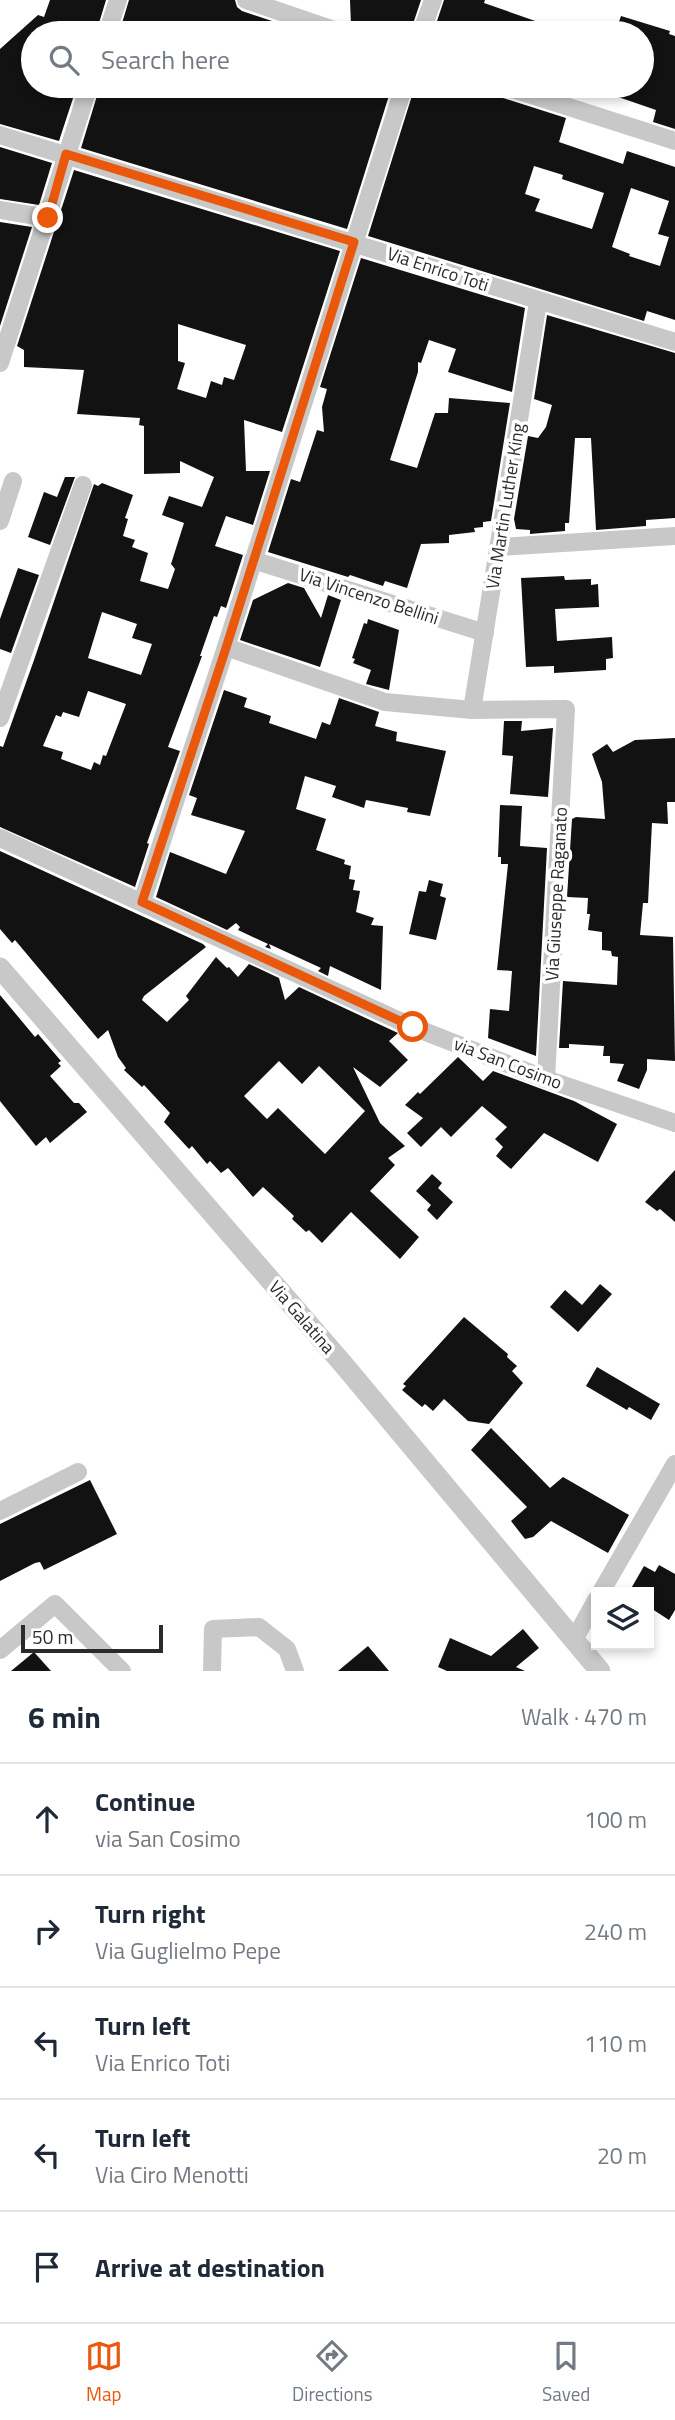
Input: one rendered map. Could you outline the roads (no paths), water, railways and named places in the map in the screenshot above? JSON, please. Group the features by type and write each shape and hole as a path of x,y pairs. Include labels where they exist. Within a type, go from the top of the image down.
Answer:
{"street":[{"path":"111,21 118,0"},
{"path":"246,0 308,21"},
{"path":"425,21 433,0"},
{"path":"0,363 85,98"},
{"path":"142,902 226,648 400,98"},
{"path":"541,98 675,141"},
{"name":"Via Enrico Toti","path":"0,135 675,342"},
{"path":"0,210 48,218"},
{"name":"Via Martin Luther King","path":"472,710 538,302"},
{"path":"0,521 13,481"},
{"path":"0,718 83,485"},
{"path":"499,547 675,536"},
{"name":"Via Vincenzo Bellini","path":"253,559 485,633"},
{"path":"226,648 385,702 472,710"},
{"name":"Via Giuseppe Raganato","path":"472,710 566,709 546,1079"},
{"name":"via San Cosimo","path":"0,838 413,1027 546,1079 675,1123"},
{"name":"Via Galatina","path":"0,968 334,1353 600,1671"},
{"path":"604,1587 675,1464"},
{"path":"0,1511 78,1472"},
{"path":"0,1650 55,1604 121,1671"},
{"path":"573,1640 591,1609"},
{"path":"212,1671 213,1629 260,1626 287,1649 295,1671"}]}
